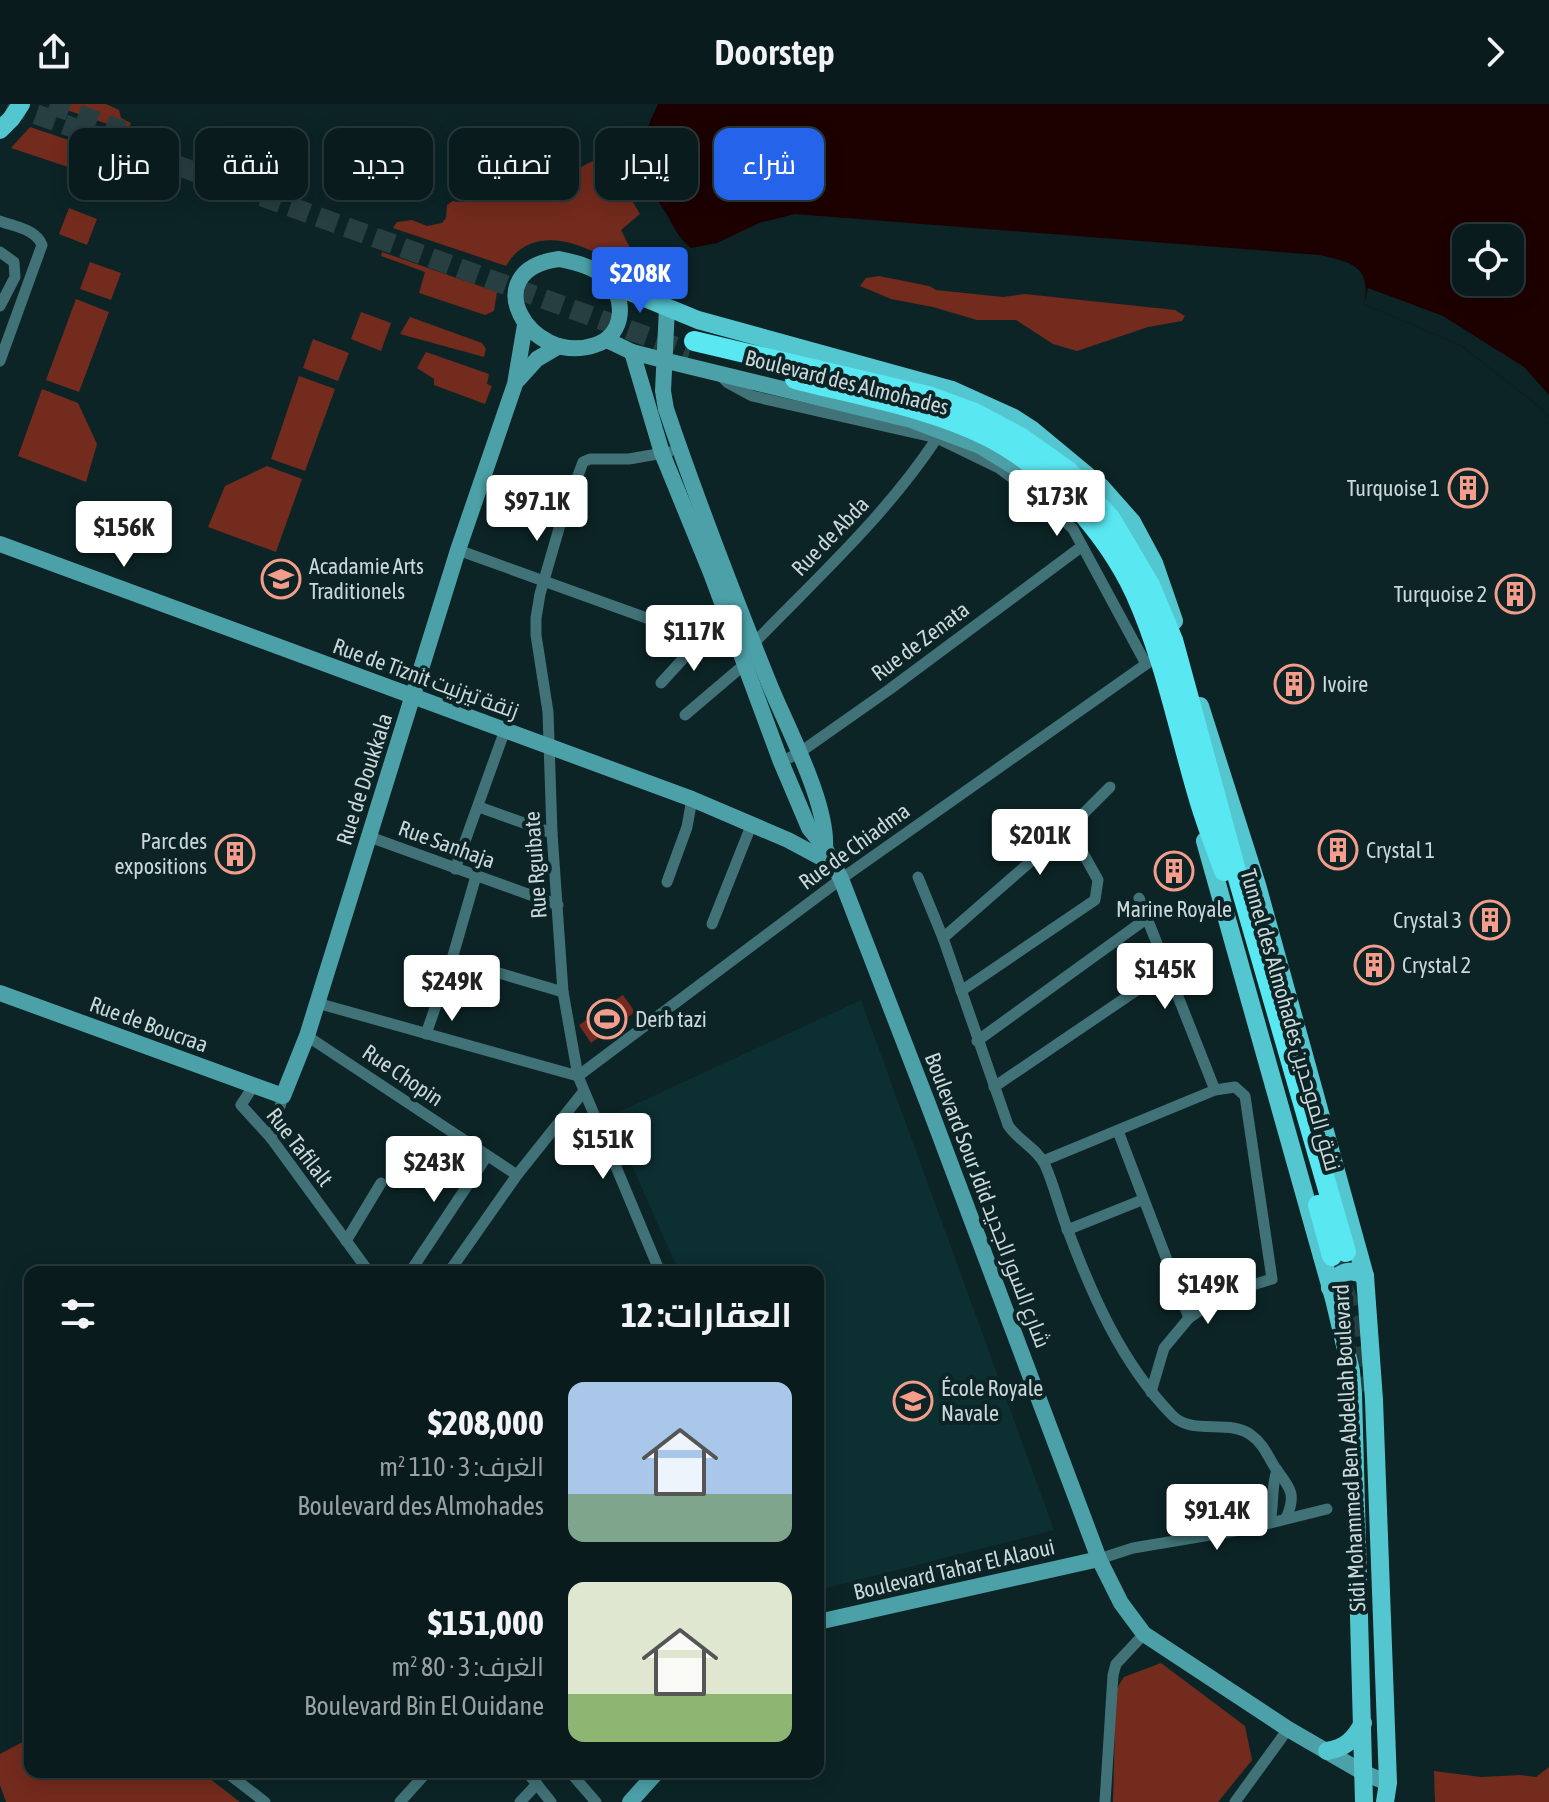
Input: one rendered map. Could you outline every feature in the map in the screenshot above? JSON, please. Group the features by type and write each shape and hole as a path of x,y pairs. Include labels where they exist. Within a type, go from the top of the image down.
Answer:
{"highway":[{"path":"692,346 928,396 998,424 1068,471 1101,506 1150,585 1173,640 1207,797 1152,659 1134,592 1089,540 1074,504 1049,478 1010,449 966,426 692,346"},
{"path":"1041,451 1064,456"},
{"name":"Tunnel des Almohades نفق الموحدين","path":"1207,797 1339,1254"}],"main road":[{"path":"0,130 21,104"},
{"name":"Boulevard des Almohades","path":"613,285 698,320 952,390 1014,418 1064,456"},
{"name":"Sidi Mohammed Ben Abdellah Boulevard","path":"1064,456 1101,487 1132,522 1161,581 1257,885 1366,1282 1374,1400 1388,1783 1385,1802"},
{"name":"Sidi Mohammed Ben Abdellah Boulevard","path":"1207,797 1207,851 1351,1371 1364,1802"},
{"path":"1344,1272 1359,1272 1366,1282 1364,1294 1353,1302 1340,1302 1332,1294 1338,1275 1344,1272"},
{"path":"1327,1751 1348,1744 1356,1737 1363,1723"}],"street":[{"path":"0,221 33,233 42,245 0,361"},
{"path":"0,306 15,277 16,267 6,255"},
{"path":"559,259 589,267 613,285 620,305 619,319 607,340 587,347 559,346 537,335 525,325 517,307 515,292 520,278 529,268 543,261 559,259"},
{"name":"Boulevard Sour Jdid شارع السور الجديد","path":"667,308 664,399 679,449 799,753 822,820 829,856"},
{"name":"Rue de Doukkala","path":"283,1096 307,1036 458,550 515,384 525,325"},
{"name":"Boulevard des Almohades","path":"607,340 632,352 946,431 980,446 1032,477 1071,508 1089,540"},
{"name":"Rue de Doukkala","path":"515,384 537,359 559,346"},
{"name":"Boulevard Sour Jdid شارع السور الجديد","path":"632,352 662,453 781,762 809,828 841,879 1099,1559 1126,1611 1144,1634 1288,1729 1364,1773 1388,1783"},
{"path":"719,374 728,383 752,396 937,438 985,460 1019,482 1073,529 1080,540 1089,540"},
{"name":"Rue de Abda","path":"755,642 899,493 937,438"},
{"path":"662,453 679,449"},
{"name":"Rue Rguibate","path":"657,1266 578,1076 563,992 552,833 548,712 536,635 537,605 543,582 583,462 662,453"},
{"name":"Rue de Zenata","path":"781,762 799,753 1089,540"},
{"name":"Rue de Tiznit زنقة تيزنيت","path":"0,544 692,799 829,856"},
{"path":"458,550 702,638 737,646 755,642"},
{"path":"661,683 702,638"},
{"name":"Rue de Chiadma","path":"578,1076 841,879 1152,659"},
{"path":"685,715 745,664"},
{"path":"455,869 505,730"},
{"path":"943,938 1069,828 1110,787"},
{"path":"667,882 687,827 692,799"},
{"path":"479,807 552,833"},
{"path":"712,924 751,826"},
{"path":"961,991 1095,900 1098,880 1069,828"},
{"name":"Rue Sanhaja","path":"367,836 558,905"},
{"path":"426,1034 476,876"},
{"path":"918,877 943,938 994,1087 1014,1134 1043,1161 1067,1230 1115,1340 1151,1392 1182,1423 1237,1428 1250,1434 1263,1446 1277,1470 1288,1481 1291,1493 1286,1518"},
{"path":"1139,898 1215,1090"},
{"path":"977,1041 1146,919"},
{"path":"452,959 563,992"},
{"path":"994,1087 1168,969"},
{"name":"Rue de Boucraa","path":"0,993 283,1096"},
{"path":"317,1003 578,1076"},
{"name":"Rue Chopin","path":"307,1036 517,1175"},
{"name":"Rue Tafilalt","path":"254,1085 241,1105 271,1138 365,1266"},
{"path":"1043,1161 1215,1090 1235,1087 1245,1096 1273,1276 1270,1280 1226,1293 1189,1318 1164,1348 1151,1392"},
{"path":"453,1266 517,1175 584,1091"},
{"path":"271,1138 283,1096"},
{"path":"1118,1131 1189,1318"},
{"path":"414,1266 487,1156"},
{"path":"346,1241 381,1183"},
{"path":"1067,1230 1142,1200"},
{"path":"1270,1522 1274,1505 1272,1483 1277,1470"},
{"path":"1099,1559 1133,1548 1246,1529 1327,1509"},
{"name":"Boulevard Tahar El Alaoui","path":"824,1621 1099,1559"},
{"path":"1105,1802 1113,1675 1116,1664 1144,1634"},
{"path":"1235,1802 1288,1729"},
{"path":"234,1778 265,1802"},
{"path":"400,1802 422,1778"},
{"path":"532,1778 551,1802"},
{"path":"575,1778 596,1802"},
{"path":"630,1802 652,1778"},
{"path":"520,1802 537,1784"}],"shaded area":[{"path":"49,104 106,104 119,110 121,118 131,123 129,128 119,128"},
{"path":"658,104 1549,104 1549,418 1542,409 1462,346 1364,304 1366,291 1362,274 1341,260 1319,255 795,214 759,223 717,243 691,248 657,200 698,200 698,128 648,128"},
{"path":"30,127 69,140 69,167 11,148"},
{"path":"595,161 595,200 632,200 640,214 621,230 635,258 616,265 573,244 543,241 529,244 506,266 393,228 397,222 412,220 427,226 442,223 446,218 447,205 453,201 579,200 579,169"},
{"path":"69,208 97,219 87,245 59,234"},
{"path":"382,252 497,292 494,311 485,315 419,293 425,272 381,256"},
{"path":"90,262 121,273 111,300 80,289"},
{"path":"879,276 936,290 1003,297 1025,294 1175,310 1185,316 1182,321 1148,327 1077,351 1053,344 1016,320 977,320 891,299 860,286 866,278"},
{"path":"76,299 109,312 79,392 46,380"},
{"path":"361,312 391,323 381,351 351,339"},
{"path":"410,317 482,343 486,349 484,357 400,334"},
{"path":"313,339 349,353 338,381 303,368"},
{"path":"426,352 489,374 487,384 492,386 485,404 434,385 434,379 417,368"},
{"path":"299,376 335,389 305,471 271,459"},
{"path":"42,389 78,403 97,444 86,482 18,456"},
{"path":"267,466 302,479 276,552 208,527 225,486"},
{"name":"Derb tazi","path":"623,995 635,1012 591,1043 579,1025"},
{"name":"École Royale Navale","path":"861,1000 1054,1530 824,1589 824,1266 676,1266 610,1116"},
{"path":"1161,1663 1245,1726 1252,1760 1218,1802 1113,1802 1116,1690 1124,1677"},
{"path":"24,1741 24,1778 209,1778 240,1802 6,1802 0,1785 0,1754"},
{"path":"1549,1767 1549,1802 1435,1802 1434,1771 1481,1777 1536,1777"}],"pier":[{"path":"1368,288 1443,316 1524,367 1549,395 1549,418 1542,409 1462,346 1364,304"}],"tunnel":[{"path":"8,104 690,352"},
{"path":"50,104 115,128"},
{"path":"1334,1260 1353,1317 1360,1392"}],"place":[{"name":"Turquoise 1","path":"1468,488"},
{"name":"Acadamie Arts Traditionels","path":"281,579"},
{"name":"Turquoise 2","path":"1515,594"},
{"name":"Ivoire","path":"1294,684"},
{"name":"Crystal 1","path":"1338,850"},
{"name":"Parc des expositions","path":"235,854"},
{"name":"Marine Royale","path":"1174,871"},
{"name":"Crystal 3","path":"1490,920"},
{"name":"Crystal 2","path":"1374,965"},
{"name":"Derb tazi","path":"607,1019"},
{"name":"École Royale Navale","path":"913,1401"}]}
